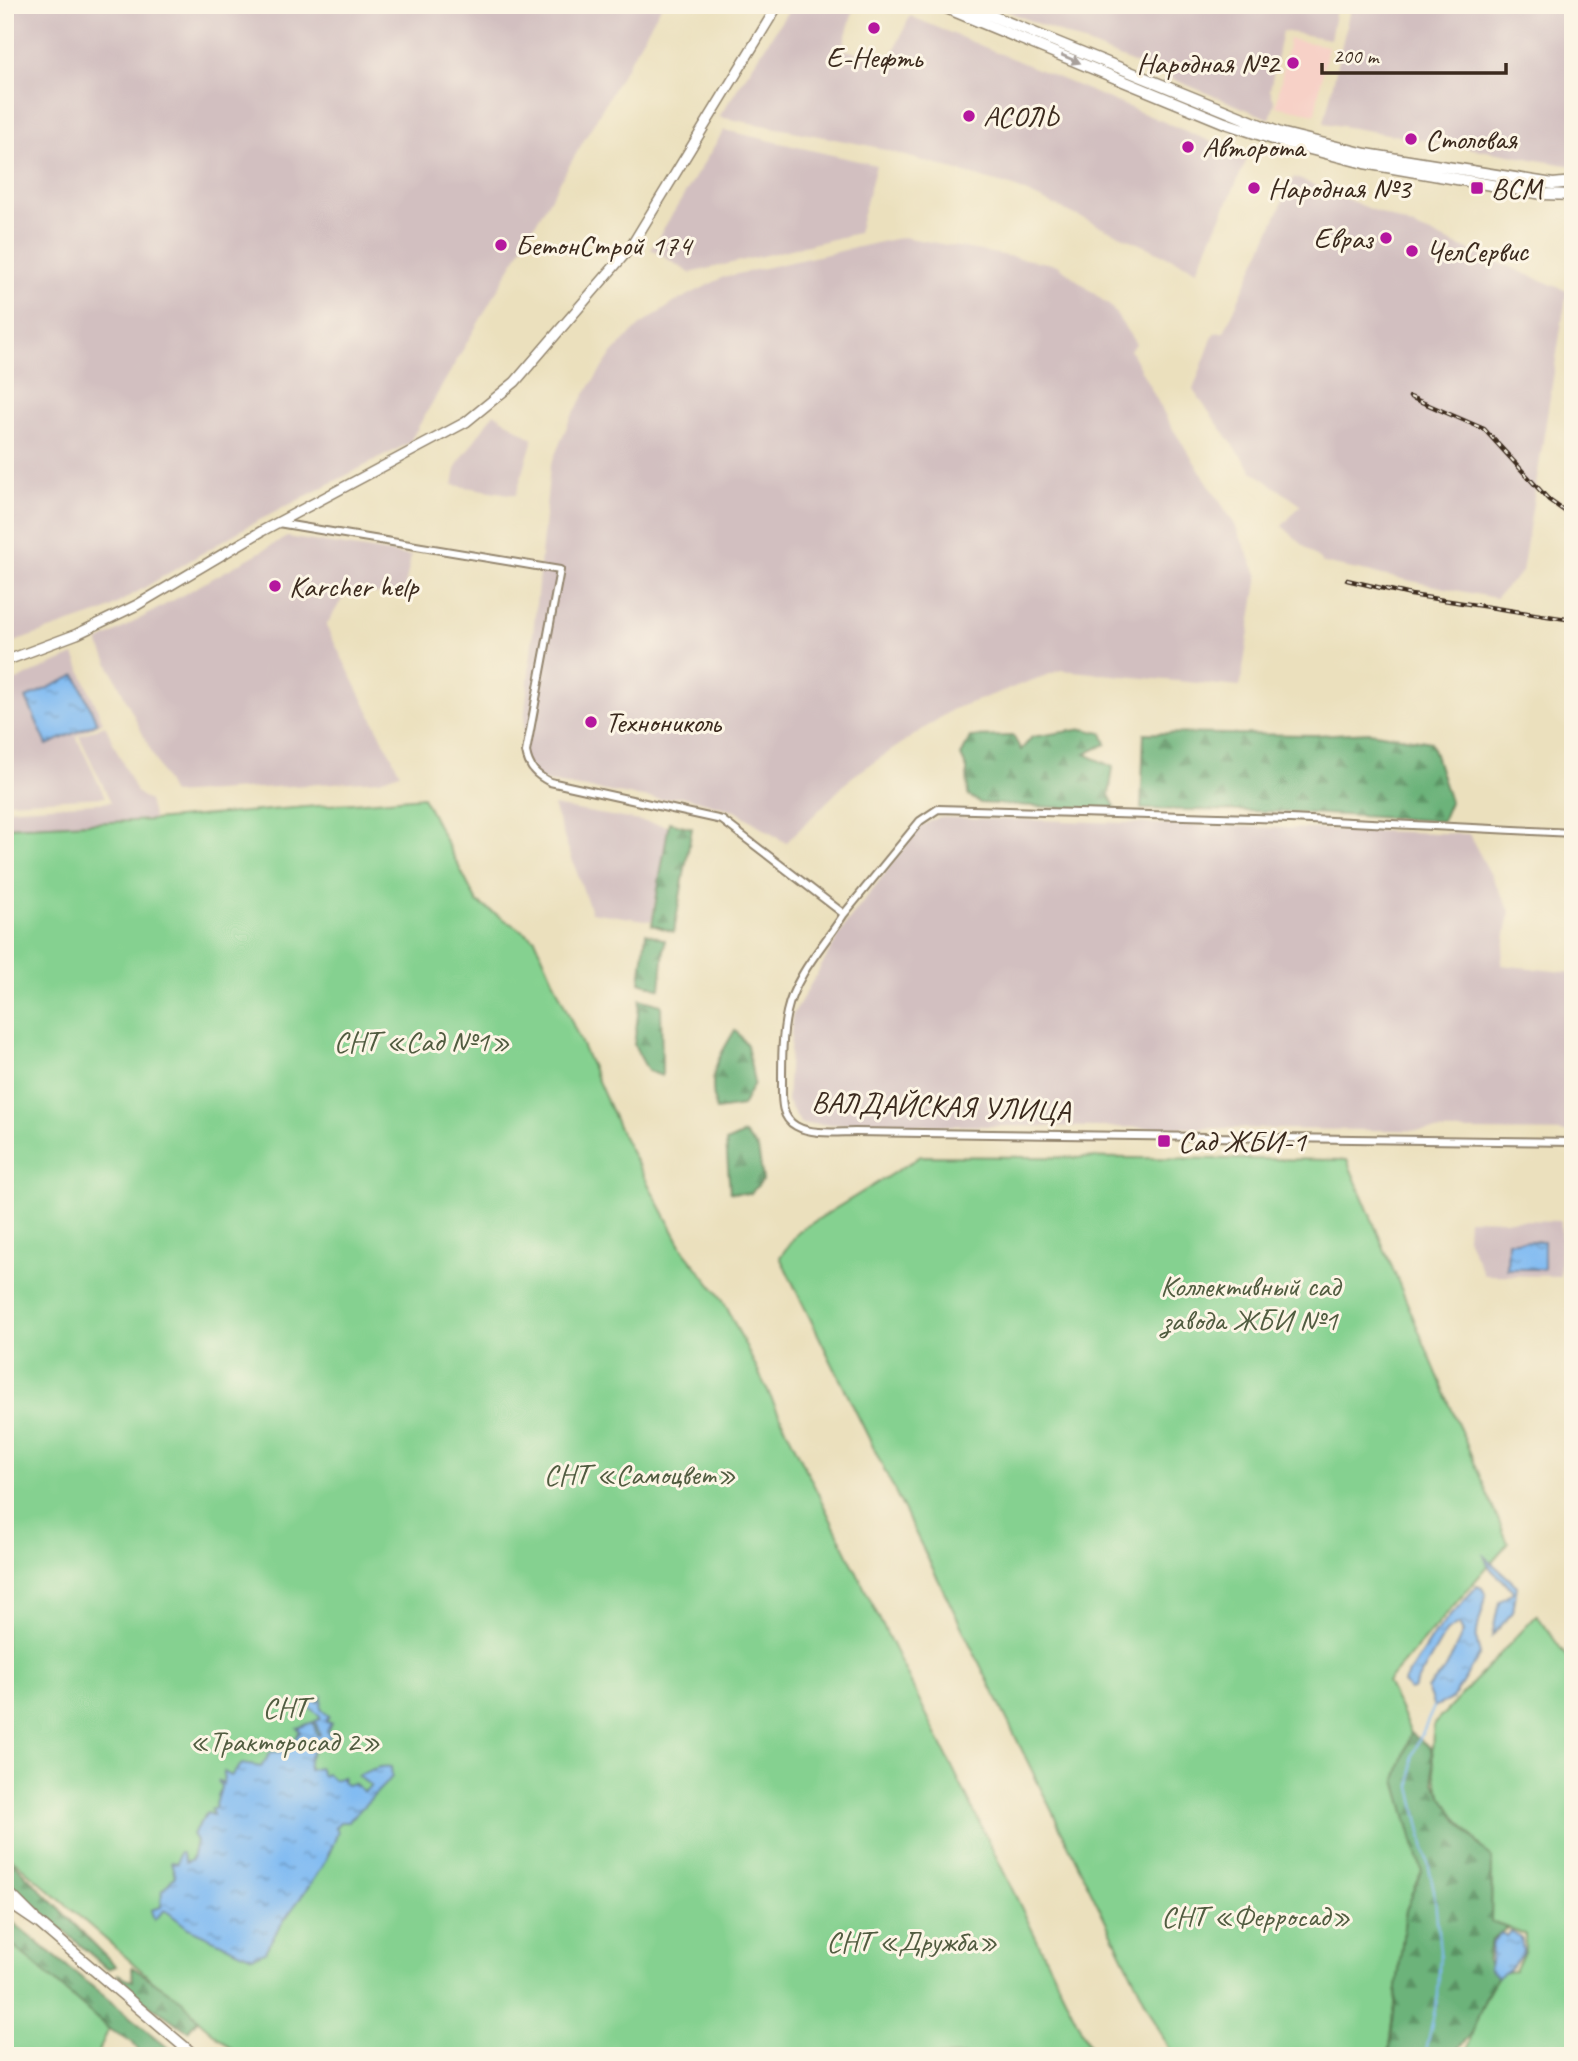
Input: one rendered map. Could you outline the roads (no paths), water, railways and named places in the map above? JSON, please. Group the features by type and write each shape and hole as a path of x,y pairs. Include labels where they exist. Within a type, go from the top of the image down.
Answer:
{"main road":[{"path":"939,5 1225,123 1279,141 1364,163 1543,194 1573,195"},
{"path":"965,5 1280,133 1367,154 1553,184 1573,182"},
{"path":"5,1889 24,1905 39,1923"},
{"path":"5,1900 39,1923 195,2056"}],"street":[{"path":"5,661 77,634 137,605 278,523 466,422 515,382 630,248 778,5"},
{"path":"278,523 560,570 526,752 528,764 537,776 550,782 722,820 844,914 920,821 938,809 1290,819 1573,832"},
{"name":"ВАЛДАЙСКАЯ УЛИЦА","path":"844,914 792,994 783,1035 783,1109 795,1126 809,1130 1573,1142"}],"water":[{"path":"76,675 97,723 47,745 26,698"},
{"path":"1508,1241 1544,1241 1544,1269 1507,1269"},
{"path":"1484,1556 1517,1586 1513,1612 1492,1636 1499,1602 1513,1592 1491,1569"},
{"path":"1477,1586 1482,1588 1486,1595 1477,1631 1480,1654 1452,1699 1434,1707 1427,1689 1446,1669 1463,1632 1459,1624 1446,1632 1413,1689 1409,1690 1403,1683 1434,1634"},
{"path":"322,1697 321,1709 329,1716 326,1722 331,1723 327,1731 331,1738 321,1742 313,1750 309,1770 319,1768 323,1776 327,1774 334,1780 343,1777 342,1782 346,1785 353,1783 364,1792 371,1786 358,1776 361,1774 391,1767 392,1777 348,1822 340,1822 335,1827 338,1831 324,1864 265,1952 252,1957 188,1928 165,1910 154,1920 151,1910 161,1907 162,1891 175,1876 171,1862 177,1863 179,1853 182,1853 186,1862 192,1859 196,1841 192,1834 207,1813 213,1815 211,1809 215,1808 221,1787 218,1780 223,1784 224,1772 231,1776 242,1764 261,1767 271,1752 282,1752 284,1742 294,1741 300,1731 297,1728 313,1722 317,1735 320,1735 315,1721 320,1719 320,1716 308,1706 312,1699 318,1702"},
{"path":"1511,1931 1521,1937 1523,1952 1511,1968 1498,1977 1489,1968 1493,1941 1501,1933 1507,1936"}],"waterway":[{"path":"1425,2056 1438,1995 1440,1951 1434,1890 1411,1787 1412,1756 1434,1707"}],"railway":[{"path":"1410,397 1484,429 1549,500 1573,517"},
{"path":"1347,580 1411,595 1573,620"}],"place":[{"name":"E-Нефть","path":"874,28"},
{"name":"Народная №2","path":"1293,63"},
{"name":"АСОЛЬ","path":"969,116"},
{"name":"Столовая","path":"1411,139"},
{"name":"Авторота","path":"1188,147"},
{"name":"Народная №3","path":"1254,188"},
{"name":"ВСМ","path":"1477,188"},
{"name":"Евраз","path":"1386,238"},
{"name":"БетонСтрой 174","path":"501,245"},
{"name":"ЧелСервис","path":"1412,251"},
{"name":"Karcher help","path":"275,586"},
{"name":"Технониколь","path":"591,722"},
{"name":"Сад ЖБИ-1","path":"1164,1141"}],"park label":[{"name":"СНТ «Сад №1»","path":"422,1041"},
{"name":"Коллективный сад завода ЖБИ №1","path":"1250,1303"},
{"name":"СНТ «Самоцвет»","path":"640,1474"},
{"name":"СНТ «Тракторосад 2»","path":"285,1724"},
{"name":"СНТ «Ферросад»","path":"1256,1916"},
{"name":"СНТ «Дружба»","path":"912,1941"}]}
